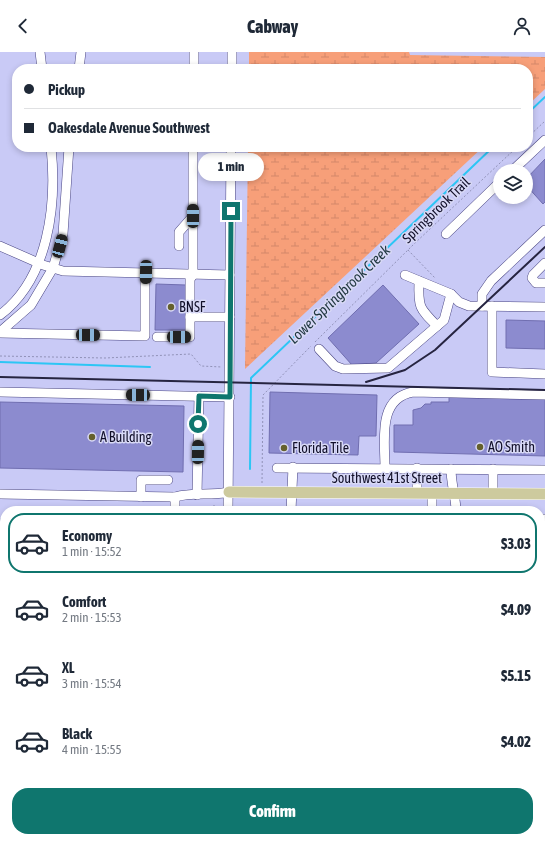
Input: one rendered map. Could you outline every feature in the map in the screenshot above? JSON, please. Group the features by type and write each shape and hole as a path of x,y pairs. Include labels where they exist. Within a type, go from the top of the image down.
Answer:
{"main road":[{"name":"Southwest 41st Street","path":"229,492 545,494"}],"street":[{"path":"40,52 41,64"},
{"path":"80,64 81,52"},
{"path":"194,52 194,64"},
{"path":"232,52 232,64"},
{"path":"533,151 545,140"},
{"path":"0,315 23,290 38,262 47,238 52,212 51,152"},
{"path":"0,333 30,305 52,268 63,232 69,152"},
{"path":"157,337 190,337 190,279 193,275 193,152"},
{"path":"228,506 231,152"},
{"path":"519,164 532,152"},
{"path":"446,234 493,189"},
{"path":"179,246 179,232 193,216"},
{"path":"482,306 482,294 491,281 545,230"},
{"path":"0,246 52,268 63,271 230,275"},
{"path":"545,263 533,275 532,278 536,283 545,283"},
{"path":"0,333 145,336 146,272"},
{"path":"405,276 451,294 460,302 469,306 545,306"},
{"path":"419,281 418,297 422,310 437,326"},
{"path":"319,349 335,366 343,369 388,368 444,320 451,294"},
{"path":"492,306 492,372 545,374"},
{"path":"190,317 230,317"},
{"path":"0,392 230,397"},
{"path":"385,468 385,417 395,400 404,394 413,392 545,395"},
{"path":"197,495 199,396"},
{"path":"292,506 293,467"},
{"path":"277,468 451,468 545,470"},
{"path":"417,468 417,493"},
{"path":"451,468 453,493 456,506"},
{"path":"493,469 493,494"},
{"path":"141,497 141,480 168,480"},
{"path":"0,494 175,497 186,494 214,495 229,492"},
{"path":"432,493 432,506"},
{"path":"175,497 175,506"}],"path":[{"path":"533,132 545,121"},
{"name":"Springbrook Trail","path":"262,483 264,395 274,386 275,381 408,250 512,152"},
{"path":"408,250 438,281"},
{"path":"0,356 105,358 191,354 201,366 230,366"}],"green space":[{"path":"249,52 409,52 410,55 545,57 545,89 533,100 533,64 249,64"},
{"path":"248,152 478,152 245,369"}],"building":[{"path":"545,159 545,202 543,204 533,193 533,172"},
{"name":"BNSF","path":"156,284 186,285 186,330 155,330"},
{"path":"383,285 419,324 376,363 352,365 328,338"},
{"path":"506,320 545,321 545,349 506,348"},
{"path":"270,392 377,395 376,436 359,436 358,455 269,453"},
{"path":"449,397 545,399 545,456 394,452 394,425 413,425 413,410 421,408 425,404 431,404 431,402 449,402"},
{"name":"A Building","path":"0,402 184,406 183,472 0,468"}],"waterway":[{"name":"Lower Springbrook Creek","path":"533,108 545,97"},
{"name":"Lower Springbrook Creek","path":"250,469 251,378 488,152"},
{"path":"0,362 150,367"}],"railway":[{"path":"366,382 405,370 435,350 545,247"},
{"path":"0,377 545,390"}],"place":[{"name":"BNSF","path":"171,307"},
{"name":"A Building","path":"92,437"},
{"name":"AO Smith","path":"480,447"},
{"name":"Florida Tile","path":"284,448"}],"route":[{"path":"198,424 199,396 230,397 231,211"}]}
